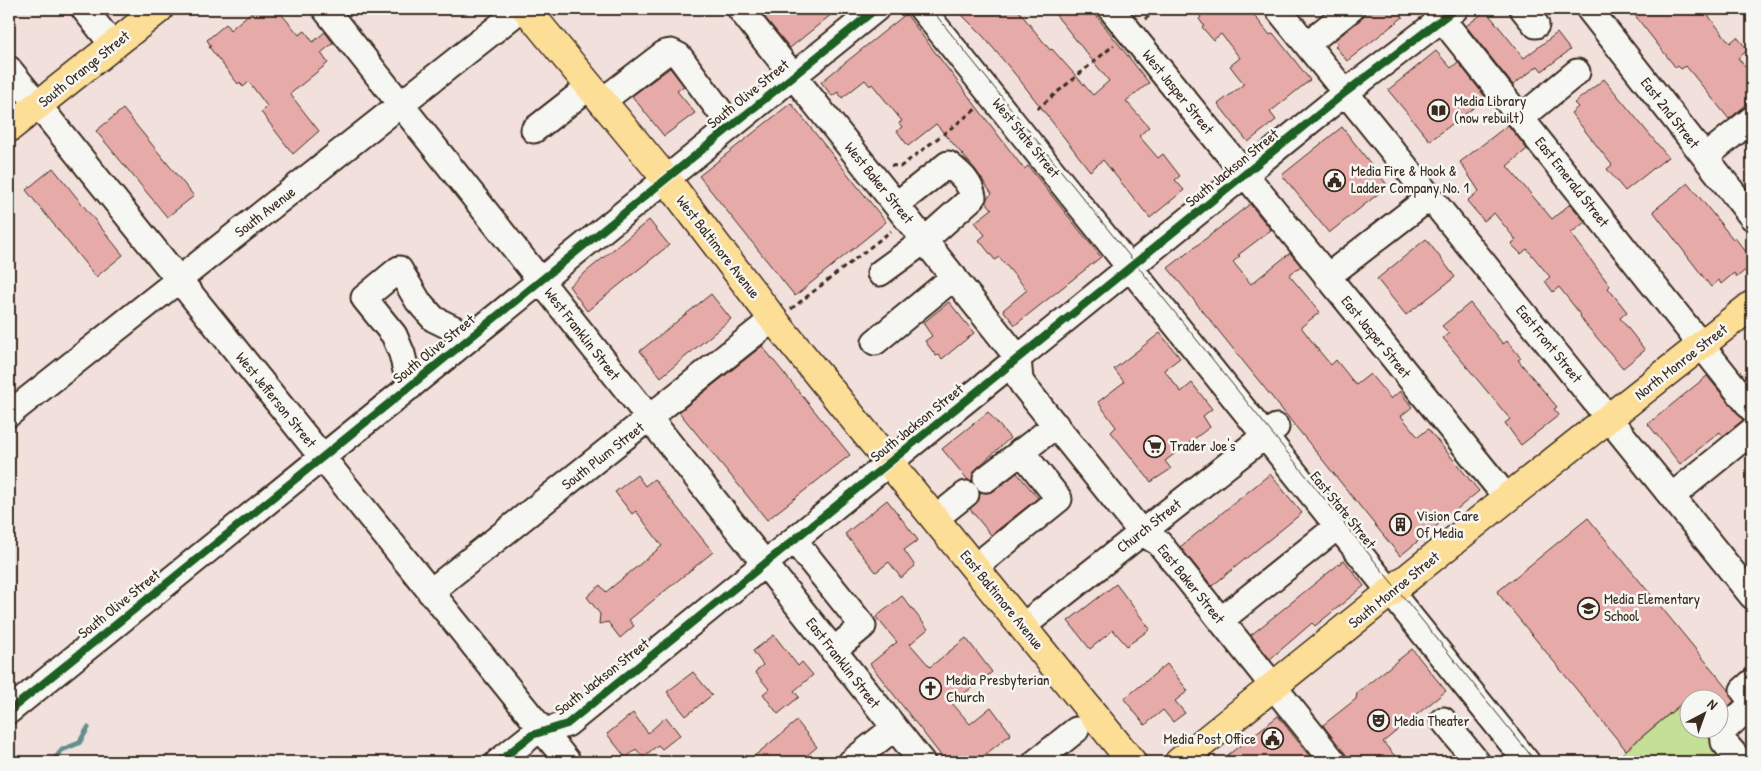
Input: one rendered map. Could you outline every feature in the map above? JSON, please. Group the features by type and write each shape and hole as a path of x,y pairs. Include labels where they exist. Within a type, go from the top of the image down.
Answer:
{"main road":[{"name":"West Baltimore Avenue","path":"526,9 666,180 782,314 891,462"},
{"name":"South Orange Street","path":"9,128 156,10"},
{"name":"North Monroe Street","path":"1609,418 1752,305"},
{"name":"South Monroe Street","path":"1180,762 1609,418"},
{"name":"East Baltimore Avenue","path":"891,462 1132,762"}],"street":[{"path":"84,9 113,45"},
{"name":"South Avenue","path":"9,414 521,9"},
{"name":"West Baker Street","path":"740,9 793,75 895,217 924,240 1018,358"},
{"name":"South Olive Street","path":"9,711 876,9"},
{"name":"West State Street","path":"922,9 1136,263"},
{"name":"West State Street","path":"940,9 1136,263"},
{"name":"West Jasper Street","path":"1111,9 1245,176"},
{"name":"East Front Street","path":"1278,9 1752,596"},
{"path":"1307,44 1351,9"},
{"name":"East 2nd Street","path":"1589,9 1752,217"},
{"name":"South Jackson Street","path":"498,762 523,741 543,731 567,724 1245,176 1444,12"},
{"name":"East Emerald Street","path":"1444,12 1521,118 1752,409"},
{"name":"West Franklin Street","path":"336,13 402,104 764,564"},
{"path":"534,130 665,53 671,52 679,56 731,126"},
{"name":"West Jefferson Street","path":"9,69 568,762"},
{"path":"1521,118 1577,72"},
{"path":"1705,157 1751,122"},
{"path":"880,273 924,240 973,197 971,186 961,174 948,164 895,217"},
{"name":"East Jasper Street","path":"1245,176 1507,498"},
{"path":"1328,277 1430,197"},
{"name":"East State Street","path":"1136,263 1397,589 1528,758"},
{"path":"410,387 402,354 394,335 364,298 399,269 418,302 434,319 471,337"},
{"path":"875,342 954,277"},
{"name":"South Plum Street","path":"430,592 782,314"},
{"name":"East Baker Street","path":"1018,358 1020,380 1141,532 1159,543 1334,762"},
{"path":"986,479 1056,425"},
{"path":"1672,496 1752,430"},
{"name":"East State Street","path":"1270,431 1338,526 1397,589"},
{"name":"Church Street","path":"1023,626 1270,431"},
{"path":"975,567 1058,499 1021,451"},
{"path":"936,518 966,494"},
{"path":"1221,620 1338,526"},
{"path":"794,540 864,626 833,651"},
{"name":"East Franklin Street","path":"764,564 922,762"},
{"path":"1740,762 1724,742 1722,732 1750,695"},
{"path":"1443,720 1477,762"},
{"path":"851,762 894,728"},
{"path":"1036,762 1076,730"}],"path":[{"path":"1144,20 1158,9"},
{"path":"1037,109 1118,42"},
{"path":"888,168 892,164 900,167 982,104"},
{"path":"782,314 895,217"}],"green space":[{"path":"1678,707 1678,738 1715,738 1713,745 1719,762 1612,762"}],"building":[{"path":"255,9 277,9 299,35 305,31 313,42 325,32 333,43 321,53 328,63 290,94 319,131 293,154 261,112 267,106 249,82 243,87 240,82 238,84 209,47 211,46 207,40 226,24 230,30"},
{"path":"771,9 838,9 790,48 763,15"},
{"path":"956,9 1017,9 1050,50 1052,49 1093,95 1109,81 1051,9 1091,9 1149,83 1126,101 1149,127 1139,136 1158,158 1163,154 1180,176 1175,180 1184,190 1150,218 1103,160 1090,171 1019,79 983,36"},
{"path":"1195,9 1249,9 1270,35 1273,33 1310,80 1270,112 1276,120 1248,142 1218,104 1244,84 1230,66 1240,58 1221,34 1213,40 1202,27 1204,26 1199,19 1201,17"},
{"path":"1365,9 1396,9 1403,17 1347,61 1335,46 1338,43 1335,40 1360,20"},
{"path":"1630,9 1703,9 1730,43 1737,37 1748,50 1738,58 1752,75 1752,100 1729,119 1686,66 1681,69 1678,66 1676,68"},
{"path":"1486,11 1524,58 1557,33 1570,50 1542,71 1538,66 1513,85 1466,26"},
{"path":"906,14 1024,169 1028,166 1101,257 1015,325 1003,310 1027,290 999,257 995,260 979,240 985,235 975,222 992,209 986,202 987,198 992,194 975,169 936,124 908,146 897,131 902,127 899,123 902,121 872,84 870,86 865,80 842,98 838,92 832,96 821,82"},
{"name":"Media Library (now rebuilt)","path":"1436,51 1451,68 1458,62 1486,98 1430,141 1388,90"},
{"path":"670,68 684,86 677,91 695,113 664,136 632,96"},
{"path":"1604,79 1668,157 1625,191 1607,169 1612,165 1571,113 1578,107 1574,103"},
{"path":"791,103 886,222 795,296 699,176"},
{"path":"123,109 194,196 167,217 96,131"},
{"path":"1508,125 1527,149 1507,166 1552,219 1570,204 1585,222 1571,233 1610,286 1608,288 1627,312 1620,318 1645,350 1623,368 1586,325 1581,315 1559,287 1553,292 1545,281 1550,277 1527,249 1521,254 1511,244 1516,240 1494,213 1484,221 1467,201 1479,191 1460,162"},
{"name":"Media Fire & Hook & Ladder Company No. 1","path":"1342,127 1388,186 1329,233 1282,175"},
{"path":"53,168 123,255 96,277 26,190"},
{"path":"1688,183 1733,239 1735,238 1752,259 1752,265 1737,277 1734,273 1721,284 1719,280 1711,287 1653,211"},
{"path":"1250,204 1271,230 1238,255 1240,256 1233,262 1251,284 1290,253 1301,266 1289,275 1320,312 1301,327 1320,352 1331,365 1336,360 1356,385 1370,374 1391,399 1400,391 1412,407 1401,416 1418,437 1428,429 1479,491 1400,556 1168,268"},
{"path":"649,220 669,245 587,311 569,286"},
{"path":"1426,239 1455,277 1406,315 1377,279"},
{"path":"711,294 731,319 661,377 640,351"},
{"path":"949,302 974,333 942,359 939,355 936,356 925,341 932,336 923,323"},
{"path":"1470,303 1503,344 1507,341 1521,358 1518,360 1557,407 1554,409 1559,415 1521,445 1505,423 1510,419 1443,338 1449,333 1442,326"},
{"path":"1160,333 1180,358 1164,370 1181,392 1192,383 1212,409 1203,416 1210,427 1165,461 1171,469 1151,482 1111,432 1116,427 1098,402 1124,382 1114,369"},
{"path":"762,346 850,455 767,520 679,412"},
{"path":"1707,376 1743,420 1723,436 1720,432 1680,464 1648,424"},
{"path":"988,412 1010,438 977,468 973,474 972,481 968,480 942,449"},
{"path":"1017,473 1038,498 991,535 970,509 979,500 980,492 994,491"},
{"path":"1270,474 1302,513 1212,586 1180,547"},
{"path":"637,475 645,486 654,479 713,552 629,620 634,626 620,638 608,622 599,624 600,614 587,597 600,585 606,592 662,546 636,511 632,514 615,492"},
{"path":"887,500 918,540 904,550 915,566 901,578 889,562 876,572 845,534"},
{"path":"1588,518 1727,688 1678,688 1678,706 1626,750 1497,592"},
{"path":"1344,560 1364,586 1315,626 1312,623 1270,659 1251,635"},
{"path":"1116,584 1150,629 1127,646 1113,630 1090,649 1068,621"},
{"name":"Media Presbyterian Church","path":"902,596 928,629 910,644 930,667 966,638 992,672 952,703 970,724 991,707 1011,734 976,762 946,762 870,664 897,642 876,617"},
{"path":"774,635 798,666 802,662 813,675 794,691 799,697 778,714 763,694 769,689 755,672 763,665 753,651"},
{"path":"1412,649 1446,691 1383,742 1400,762 1350,762 1323,725 1356,699 1357,693"},
{"path":"1167,664 1188,691 1175,701 1185,713 1173,722 1163,710 1145,725 1124,699"},
{"path":"693,672 712,695 686,716 667,692"},
{"path":"1728,689 1729,690 1734,701 1728,707"},
{"path":"633,713 648,733 666,717 680,735 662,749 658,745 643,757 636,749 626,758 607,734"},
{"name":"Media Post Office","path":"1278,716 1314,762 1219,762"},
{"path":"797,721 817,747 799,762 747,762"}],"waterway":[{"path":"52,762 62,750 79,743 88,728"}],"tram line":[{"path":"931,9 1536,762"}],"cycle path":[{"path":"9,711 876,9"},
{"path":"498,762 532,735 567,724 1346,92 1455,9"}],"place":[{"name":"Media Library (now rebuilt)","path":"1438,110"},
{"name":"Media Fire & Hook & Ladder Company No. 1","path":"1335,180"},
{"name":"Trader Joe's","path":"1154,446"},
{"name":"Vision Care Of Media","path":"1400,525"},
{"name":"Media Elementary School","path":"1588,608"},
{"name":"Media Presbyterian Church","path":"930,689"},
{"name":"Media Theater","path":"1378,721"},
{"name":"Media Post Office","path":"1272,739"}]}
